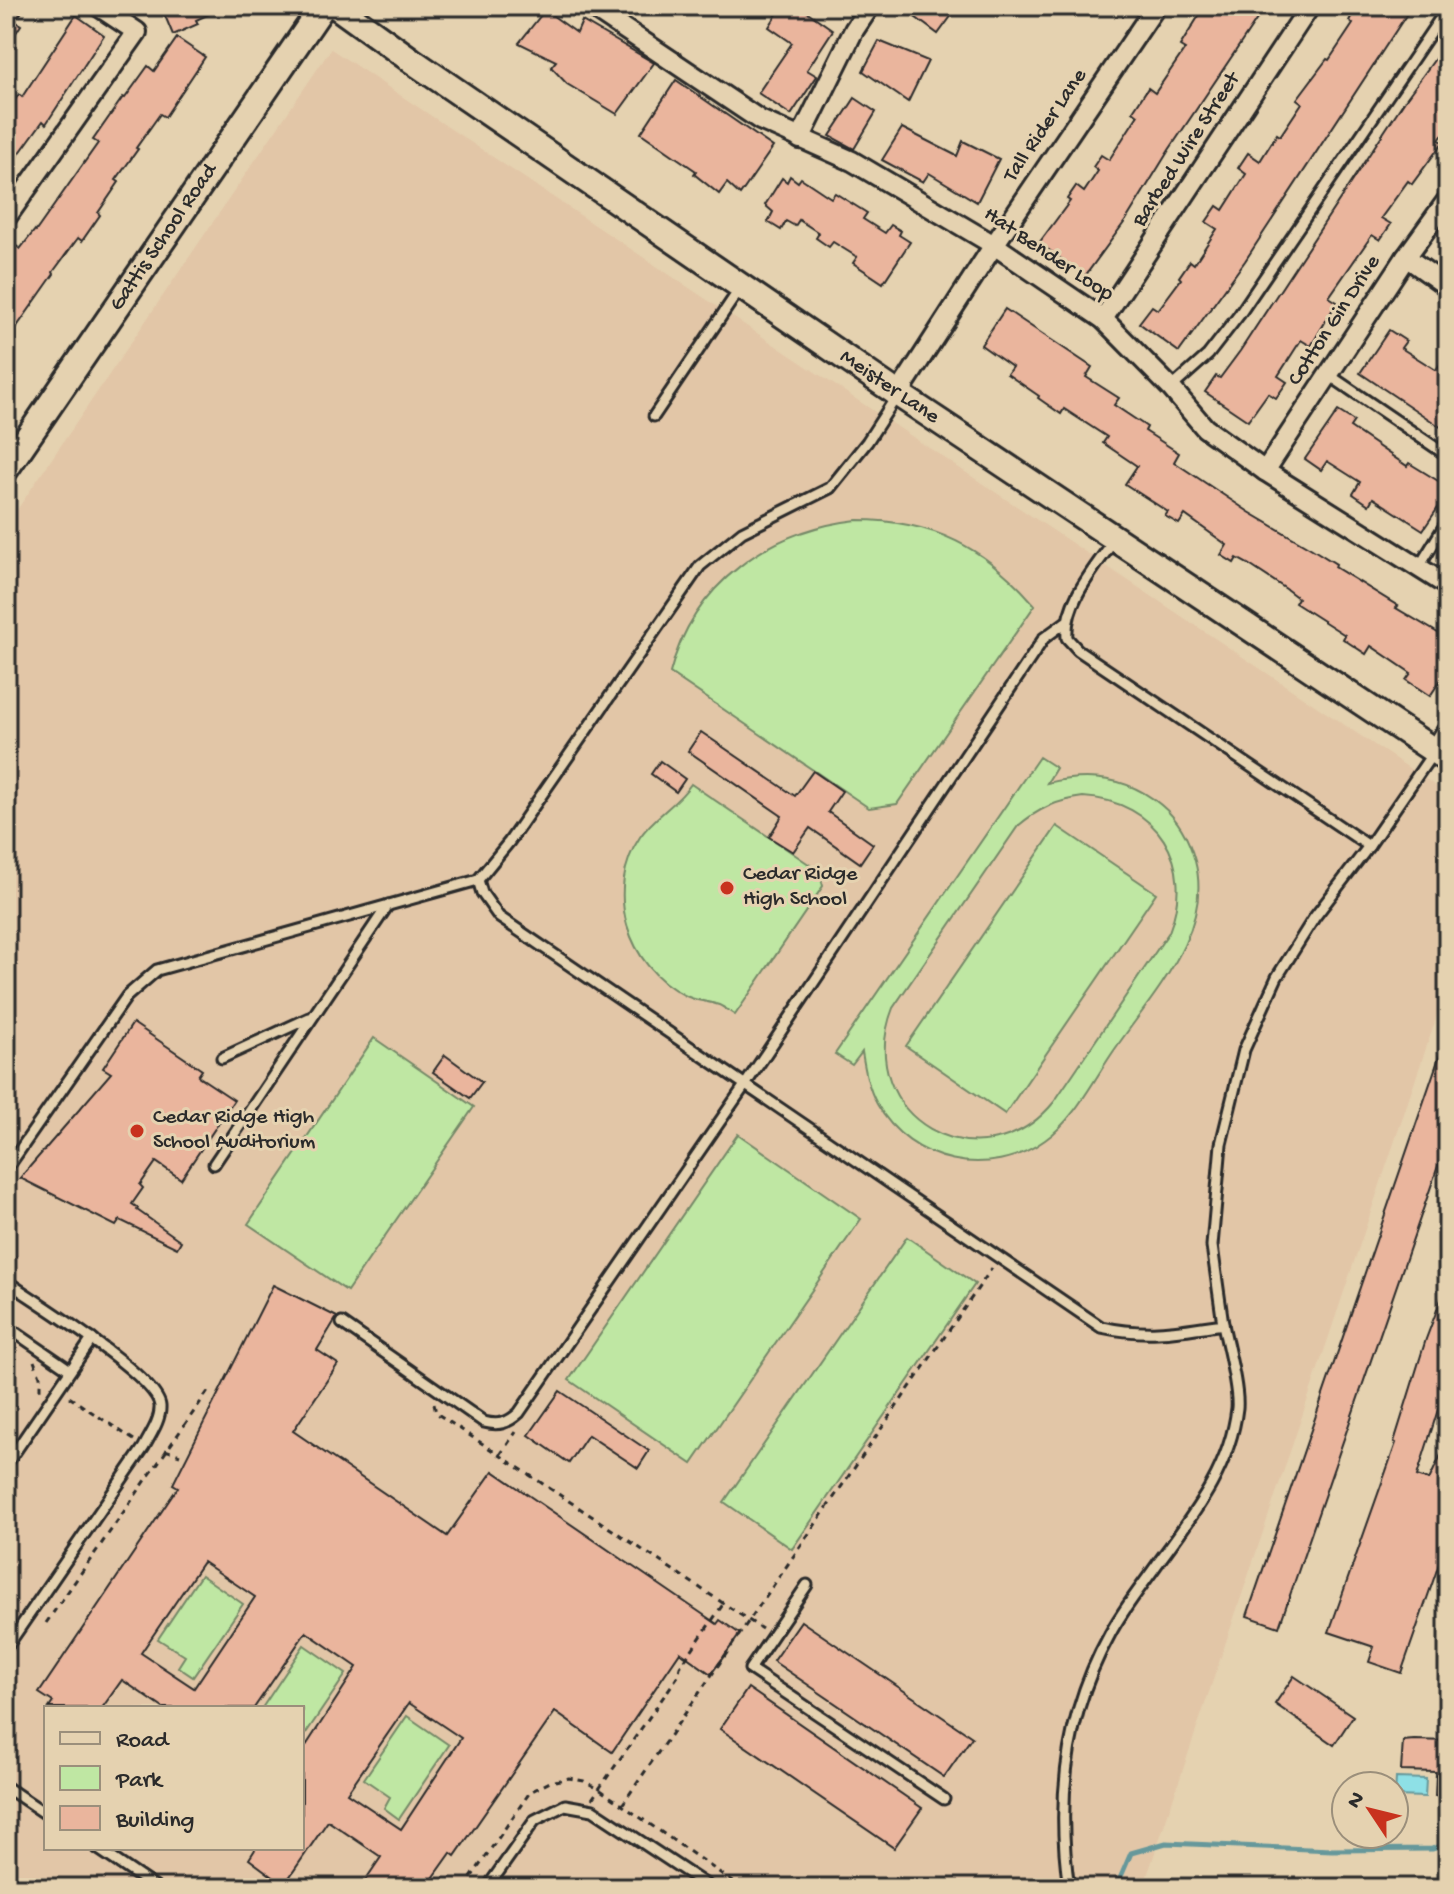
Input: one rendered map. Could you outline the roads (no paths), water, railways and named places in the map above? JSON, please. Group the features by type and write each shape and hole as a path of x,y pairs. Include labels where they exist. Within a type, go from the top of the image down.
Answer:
{"street":[{"path":"6,218 137,32 98,6"},
{"name":"Gattis School Road","path":"6,469 323,6"},
{"name":"Meister Lane","path":"336,6 898,394 1441,755"},
{"name":"Hat Bender Loop","path":"590,6 760,120 852,161 994,245 1103,319 1171,388 1205,428 1265,471 1448,586"},
{"path":"800,139 854,30 870,6"},
{"name":"Tall Rider Lane","path":"898,394 994,245 1156,6"},
{"name":"Barbed Wire Street","path":"1103,319 1310,6"},
{"name":"Cotton Gin Drive","path":"1265,471 1406,257 1448,199"},
{"path":"1406,257 1448,287"},
{"path":"1441,755 1448,729"}],"lane":[{"path":"1171,388 1208,355 1239,315 1448,7"},
{"path":"654,416 741,287"},
{"path":"1329,375 1448,456"},
{"path":"6,1170 127,996 157,970 478,880 509,842 700,566 742,532 830,488 867,442 898,394"},
{"path":"1419,567 1448,520"},
{"path":"1115,538 1076,598 1066,622 1067,638 1078,650 1369,846"},
{"path":"342,1323 484,1422 504,1424 519,1413 745,1085 1044,638 1066,622"},
{"path":"1069,1888 1063,1845 1064,1785 1072,1727 1087,1679 1111,1633 1209,1492 1227,1452 1237,1405 1212,1246 1221,1144 1244,1050 1277,977 1314,918 1441,755"},
{"path":"478,880 482,893 499,917 1101,1327 1131,1334 1157,1334 1223,1324"},
{"path":"214,1164 388,905"},
{"path":"222,1058 313,1017"},
{"path":"6,1281 92,1339 152,1388 160,1404 158,1420 144,1447 6,1648"},
{"path":"6,1326 70,1370"},
{"path":"6,1465 92,1339"},
{"path":"807,1585 750,1669 944,1799"},
{"path":"6,1787 44,1813"},
{"path":"487,1888 535,1820 565,1805 593,1810 711,1888"},
{"path":"100,1850 156,1888"}],"water":[{"path":"1410,1778 1426,1779 1425,1797 1410,1796"}],"waterway":[{"path":"1116,1888 1131,1853 1166,1843 1332,1850 1432,1849 1448,1844"}],"place":[{"name":"Cedar Ridge High School","path":"727,888"},
{"name":"Cedar Ridge High School Auditorium","path":"137,1131"}]}
